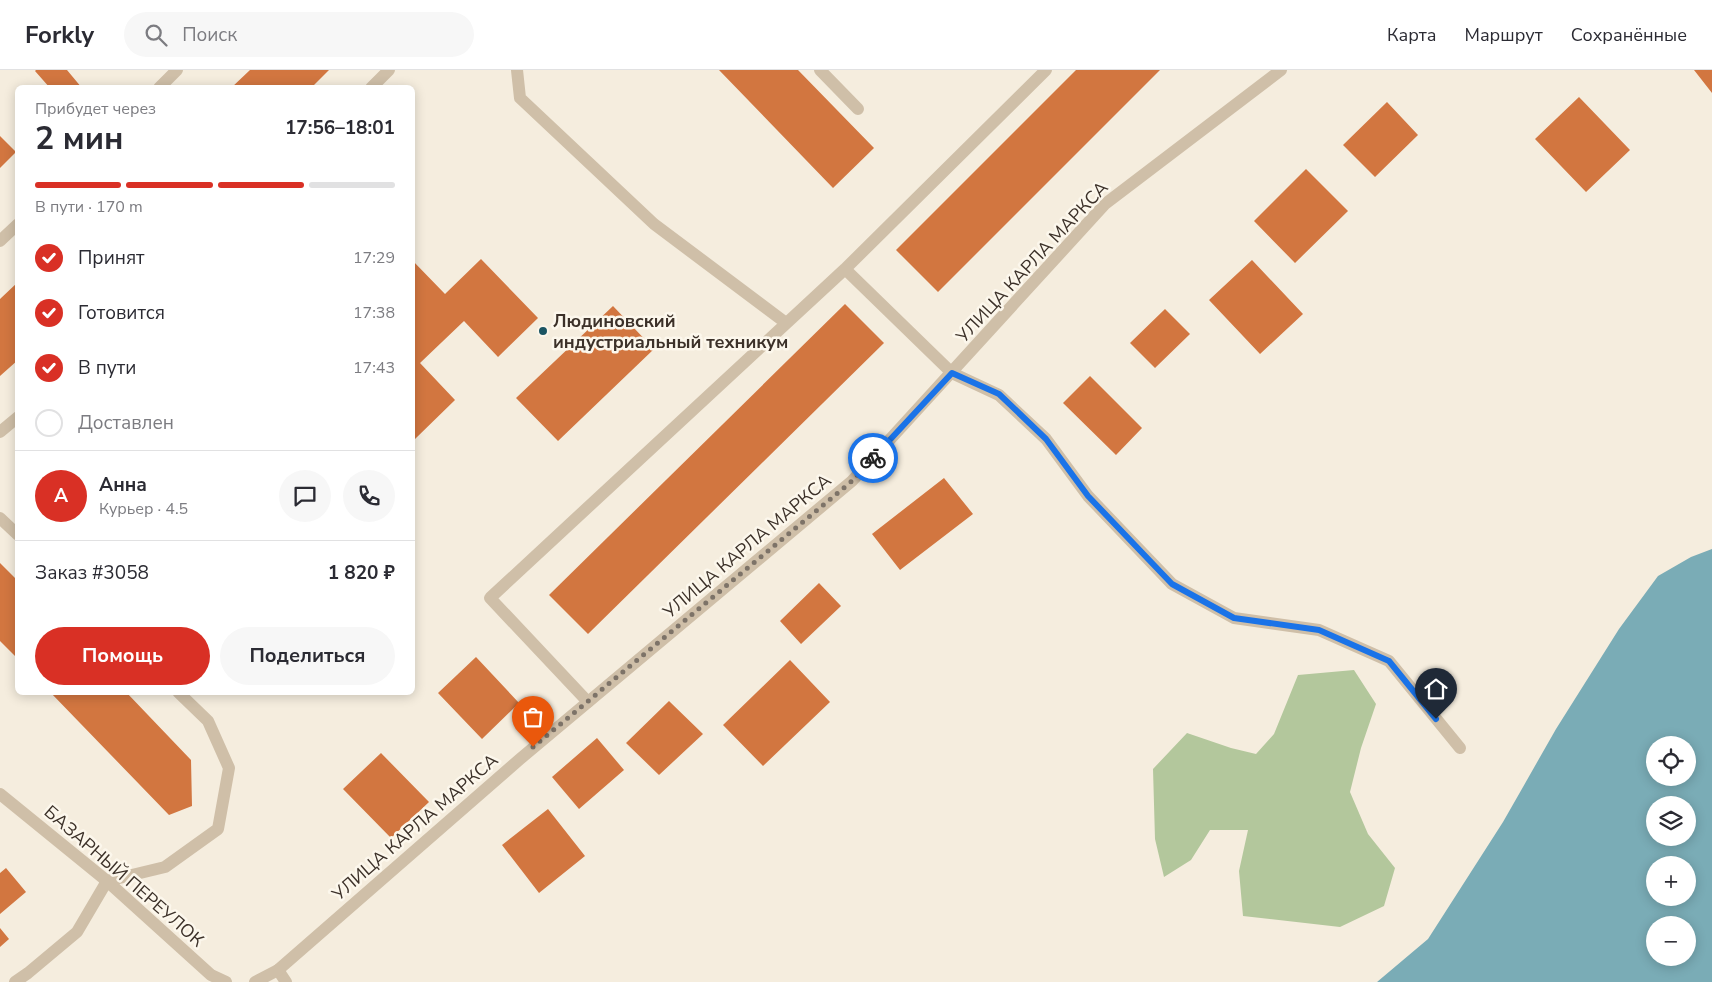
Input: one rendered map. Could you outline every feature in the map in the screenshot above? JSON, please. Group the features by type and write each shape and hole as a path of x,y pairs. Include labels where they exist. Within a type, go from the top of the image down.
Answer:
{"street":[{"path":"162,85 177,70"},
{"path":"373,85 389,70"},
{"path":"517,70 520,98 654,224 786,323"},
{"path":"820,70 858,109"},
{"path":"588,702 490,598 845,269 1046,70"},
{"name":"УЛИЦА КАРЛА МАРКСА","path":"255,982 278,970 520,759 852,481 1105,204 1281,70"},
{"path":"0,241 15,227"},
{"path":"845,269 952,373 999,394 1046,439 1088,496 1172,584 1234,618 1319,630 1389,661 1460,748"},
{"path":"0,432 15,419"},
{"path":"0,518 15,532"},
{"path":"14,982 28,973 77,932 106,880 165,867 218,829 229,768 208,722 181,695"},
{"name":"БАЗАРНЫЙ ПЕРЕУЛОК","path":"0,794 106,880 207,978 226,982"},
{"path":"278,970 286,982"}],"green space":[{"path":"1354,670 1376,704 1361,748 1350,792 1368,834 1395,868 1384,906 1340,927 1243,916 1239,871 1248,830 1210,830 1191,860 1164,877 1155,839 1153,769 1187,733 1231,748 1256,754 1274,734 1298,675"}],"water":[{"path":"1712,549 1712,982 1377,982 1428,939 1503,822 1556,729 1619,629 1658,576 1691,557"}],"building":[{"path":"67,70 80,85 47,85 35,71"},
{"path":"250,70 329,70 314,85 234,85"},
{"path":"719,70 798,70 874,148 833,188"},
{"path":"1076,70 1160,70 938,292 896,250"},
{"path":"1694,70 1712,70 1712,93"},
{"path":"1579,97 1630,150 1586,192 1535,139"},
{"path":"1387,102 1418,135 1375,177 1343,145"},
{"path":"0,136 15,153 0,168"},
{"path":"1306,169 1348,211 1295,263 1254,221"},
{"path":"481,259 538,318 498,357 464,321 420,363 455,400 415,439 415,263 445,294"},
{"path":"1252,260 1303,314 1260,354 1209,300"},
{"path":"15,285 15,363 0,376 0,299"},
{"path":"845,304 884,343 588,634 549,595"},
{"path":"613,306 654,349 558,441 516,398"},
{"path":"1165,309 1190,334 1155,368 1130,343"},
{"path":"1090,376 1142,428 1116,455 1063,403"},
{"path":"944,478 973,514 900,570 872,534"},
{"path":"0,563 15,578 15,656 0,641"},
{"path":"819,583 841,606 801,644 780,621"},
{"path":"476,657 519,703 482,739 438,693"},
{"path":"790,660 830,702 763,766 723,725"},
{"path":"53,695 129,695 191,760 192,806 169,815"},
{"path":"669,701 703,734 659,775 626,743"},
{"path":"597,738 624,770 579,809 552,777"},
{"path":"381,753 429,802 391,838 343,789"},
{"path":"548,809 585,856 539,893 502,845"},
{"path":"6,868 26,892 0,914 0,873"},
{"path":"0,928 9,939 0,947"}],"way so far":[{"path":"533,747 852,481 873,458"}],"place":[{"name":"Людиновский индустриальный техникум","path":"543,331"}],"route":[{"path":"873,458 952,373 999,394 1046,439 1088,496 1172,584 1234,618 1319,630 1389,661 1436,719"}]}
